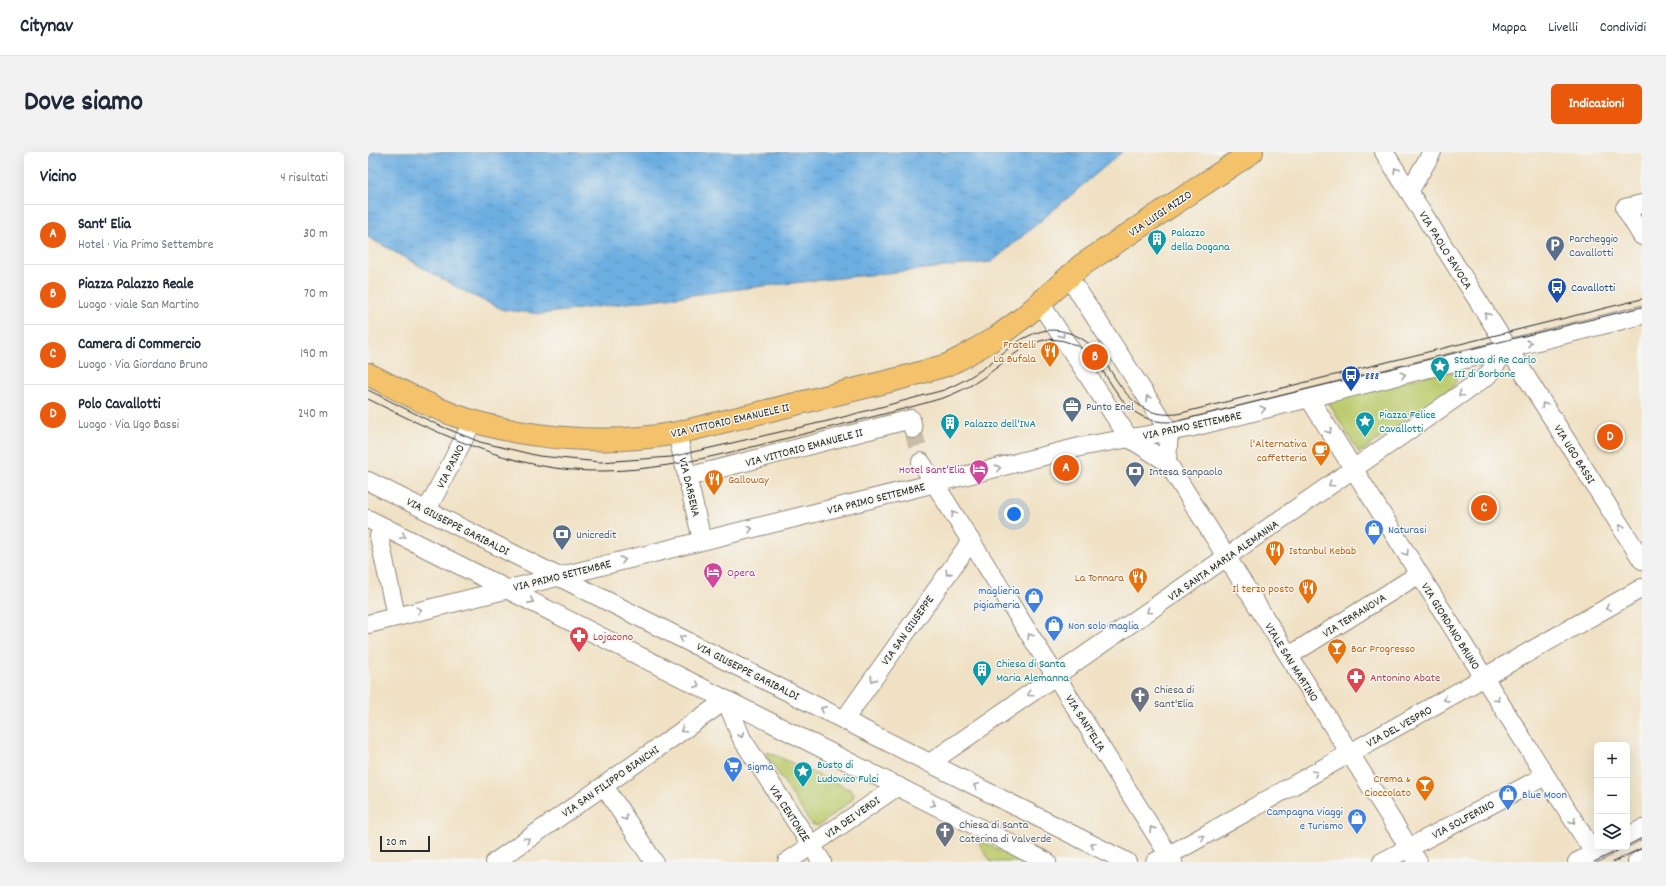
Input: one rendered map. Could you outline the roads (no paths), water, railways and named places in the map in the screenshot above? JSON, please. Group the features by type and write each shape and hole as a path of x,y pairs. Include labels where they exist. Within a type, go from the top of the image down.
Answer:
{"main road":[{"name":"VIA LUIGI RIZZO","path":"1069,277 1082,266 1252,152"},
{"name":"VIA VITTORIO EMANUELE II","path":"368,374 436,407 473,421 511,430 588,439 636,439 677,433 891,381 947,365 997,337 1040,303 1069,277"}],"street":[{"name":"VIA PAOLO SAVOCA","path":"1384,152 1508,348"},
{"path":"1409,192 1432,152"},
{"path":"1642,204 1625,208 1642,236"},
{"path":"1040,303 1129,438 1167,462 1169,431 1069,277"},
{"name":"VIA PRIMO SETTEMBRE","path":"368,624 1084,446 1189,428 1642,315"},
{"name":"VIA SANTA MARIA ALEMANNA","path":"930,763 1487,376 1508,348"},
{"name":"VIA UGO BASSI","path":"1508,348 1642,560"},
{"name":"VIA GIORDANO BRUNO","path":"1309,398 1545,776 1594,841"},
{"name":"VIA VITTORIO EMANUELE II","path":"687,477 911,419 913,429"},
{"name":"VIA PAINO","path":"427,510 473,421"},
{"name":"VIA DARSENA","path":"677,433 702,540"},
{"name":"VIA SANT'ELIA","path":"921,462 1056,676 1166,860"},
{"name":"VIALE SAN MARTINO","path":"1167,462 1413,855"},
{"name":"VIA GIUSEPPE GARIBALDI","path":"368,481 1127,862"},
{"path":"368,519 377,534 396,616"},
{"path":"377,534 507,589 1047,862"},
{"name":"VIA SAN GIUSEPPE","path":"844,720 971,541"},
{"name":"VIA TERRANOVA","path":"1289,656 1419,574"},
{"name":"VIA DEL VESPRO","path":"1166,860 1349,753 1642,588"},
{"name":"VIA SAN FILIPPO BIANCHI","path":"495,862 726,700"},
{"name":"VIA CENTONZE","path":"726,700 742,739 822,862"},
{"name":"VIA SOLFERINO","path":"1382,862 1413,855 1545,776"},
{"path":"604,786 654,862"},
{"name":"VIA DEI VERDI","path":"787,862 898,786"},
{"path":"1630,835 1642,829"},
{"path":"1577,862 1601,850"},
{"path":"1637,862 1642,859"}],"water":[{"path":"368,152 1122,152 992,262 755,287 541,314 504,310 467,293 368,237"}],"tunnel":[{"path":"913,429 921,462"}],"tram line":[{"path":"368,390 438,425 480,442 539,456 600,462 671,457 832,420 944,390 984,368 1024,338 1046,330 1066,332 1080,338 1091,346 1131,399 1142,407 1159,414 1177,414 1642,299"},
{"path":"368,399 471,446 514,460 570,470 603,471 635,469 668,465 732,452 890,413 946,397 978,381 1026,347 1043,340 1061,340 1081,348 1094,359 1123,401 1136,413 1152,420 1174,422 1642,307"},
{"path":"1630,844 1642,838"},
{"path":"1613,862 1642,848"},
{"path":"1594,862 1619,850"}],"place":[{"name":"Palazzo della Dogana","path":"1157,256"},
{"name":"Parcheggio Cavallotti","path":"1555,262"},
{"name":"Cavallotti","path":"1557,304"},
{"name":"Piazza Palazzo Reale","path":"1095,357"},
{"name":"Fratelli La Bufala","path":"1050,368"},
{"name":"Statua di Re Carlo III di Borbone","path":"1440,383"},
{"name":"888","path":"1351,392"},
{"name":"Punto Enel","path":"1072,423"},
{"name":"Polo Cavallotti","path":"1610,437"},
{"name":"Piazza Felice Cavallotti","path":"1365,438"},
{"name":"Palazzo dell'INA","path":"950,440"},
{"name":"l'Alternativa caffetteria","path":"1321,467"},
{"name":"Sant' Elia","path":"1066,468"},
{"name":"Hotel Sant‘Elia","path":"979,486"},
{"name":"Intesa Sanpaolo","path":"1135,488"},
{"name":"Galloway","path":"714,496"},
{"name":"Camera di Commercio","path":"1484,508"},
{"name":"Naturasi","path":"1374,546"},
{"name":"Unicredit","path":"562,551"},
{"name":"Istanbul Kebab","path":"1275,567"},
{"name":"Opera","path":"713,589"},
{"name":"La Tonnara","path":"1138,594"},
{"name":"Il terzo posto","path":"1308,605"},
{"name":"maglieria pigiameria","path":"1034,614"},
{"name":"Non solo maglia","path":"1054,642"},
{"name":"Lojacono","path":"579,653"},
{"name":"Bar Progresso","path":"1337,665"},
{"name":"Chiesa di Santa Maria Alemanna","path":"982,687"},
{"name":"Antonino Abate","path":"1356,694"},
{"name":"Chiesa di Sant'Elia","path":"1140,713"},
{"name":"Sigma","path":"733,783"},
{"name":"Busto di Ludovico Fulci","path":"803,788"},
{"name":"Crema & Cioccolato","path":"1425,802"},
{"name":"Blue Moon","path":"1508,811"},
{"name":"Campagna Viaggi e Turismo","path":"1357,835"},
{"name":"Chiesa di Santa Caterina di Valverde","path":"945,848"}]}
